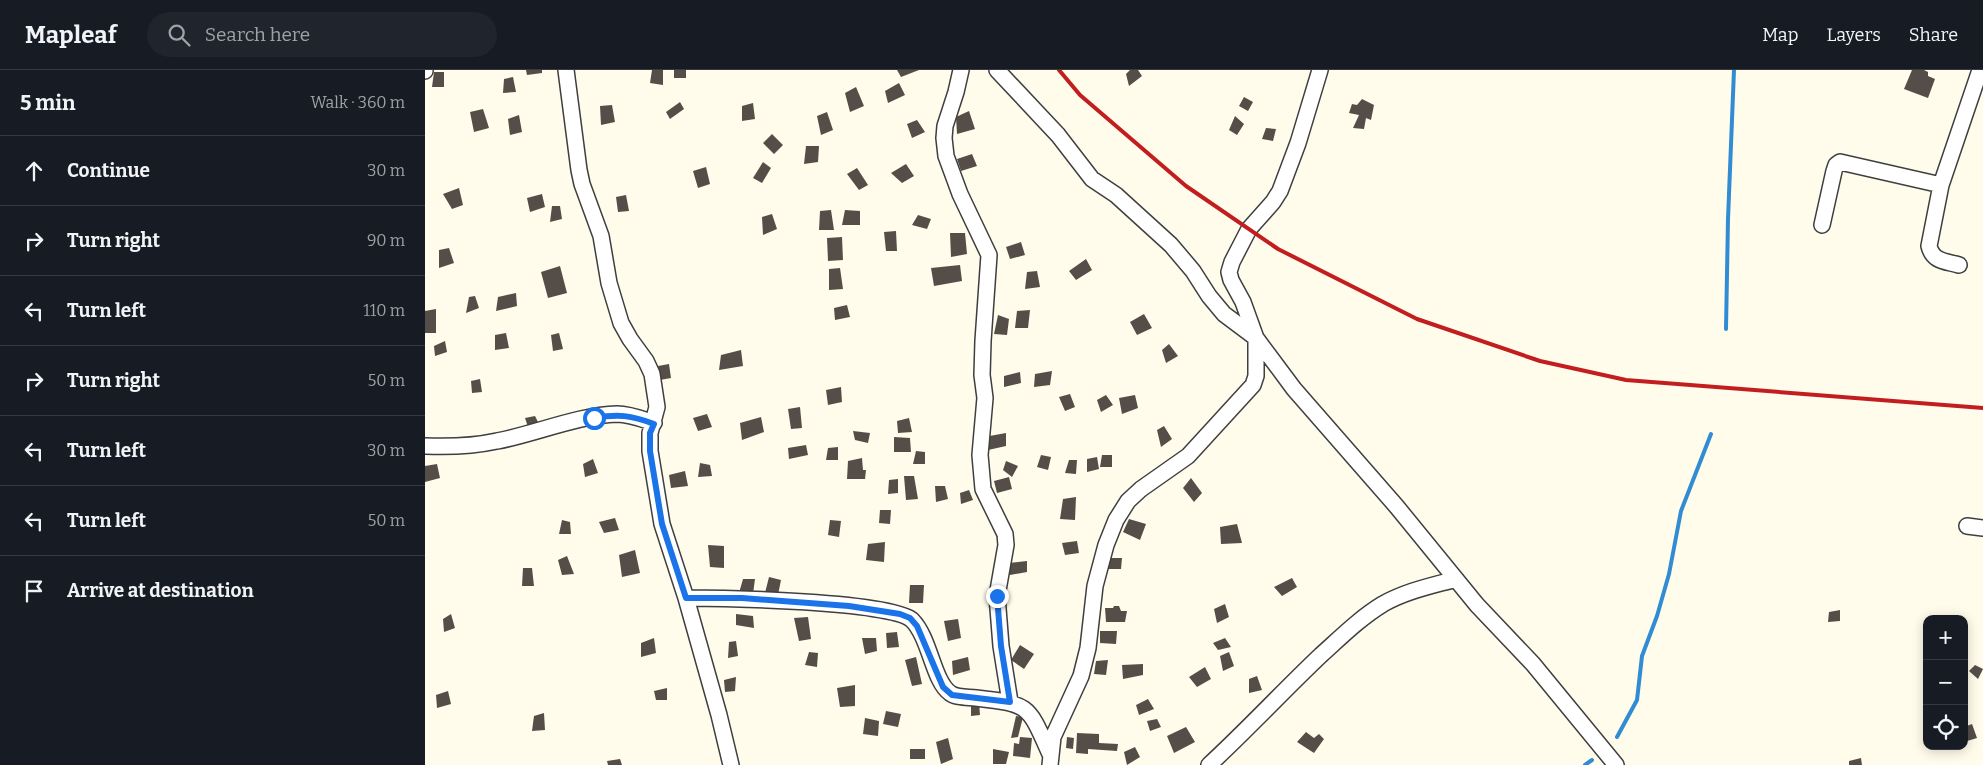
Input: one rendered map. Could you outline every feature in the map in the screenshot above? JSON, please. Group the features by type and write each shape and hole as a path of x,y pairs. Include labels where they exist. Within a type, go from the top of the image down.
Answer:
{"street":[{"path":"566,70 582,184 601,236 609,283 621,323 653,374 657,407 654,424 650,433 650,451 662,524 686,598 731,765"},
{"path":"961,70 957,92 945,126 944,138 946,156 960,194 989,255 983,341 984,406 980,455 983,489 1005,534 1006,545 997,596 1001,646 1010,702"},
{"path":"997,70 1058,135 1092,178 1116,196 1171,245 1193,271 1209,296 1224,314 1255,338 1295,389 1397,507 1455,579 1533,664 1616,765"},
{"path":"1050,759 1053,738 1081,676 1088,648 1095,586 1116,520 1128,501 1141,489 1188,456 1253,385 1256,376 1255,338 1243,302 1231,280 1230,267 1241,241 1249,229 1281,191 1320,70"},
{"path":"1959,264 1937,259 1931,255 1929,246 1941,185 1980,70"},
{"path":"1822,225 1833,172 1836,165 1840,162 1941,185"},
{"path":"425,446 449,447 497,442 617,414 635,416 654,424"},
{"path":"1967,526 1983,528"},
{"path":"1209,765 1357,622 1383,604 1404,594 1455,579"},
{"path":"686,598 742,598 849,606 900,614 910,618 917,626 943,687 952,695 1010,702 1021,706 1028,711 1035,722 1050,759"}],"building":[{"path":"526,70 542,70 542,73 527,75"},
{"path":"652,70 663,70 663,85 650,83"},
{"path":"674,70 686,70 686,78 674,78"},
{"path":"897,70 919,70 901,77"},
{"path":"1130,70 1138,70 1142,76 1129,86 1126,74"},
{"path":"1912,70 1924,70 1928,72 1928,76 1935,79 1928,98 1904,89"},
{"path":"434,72 444,72 444,87 432,87"},
{"path":"513,77 516,92 503,93 504,79"},
{"path":"899,83 905,95 888,103 885,91"},
{"path":"856,87 864,106 850,112 845,93"},
{"path":"1244,97 1253,102 1248,111 1239,106"},
{"path":"1362,99 1374,105 1371,120 1366,118 1364,129 1353,128 1359,115 1349,113 1352,104 1357,105"},
{"path":"680,102 684,109 670,119 666,112"},
{"path":"753,103 755,119 742,121 742,106"},
{"path":"612,105 615,122 601,125 600,106"},
{"path":"483,109 489,128 474,132 470,112"},
{"path":"969,111 975,129 957,134 956,117"},
{"path":"827,112 833,130 821,135 817,116"},
{"path":"519,115 522,132 510,135 508,119"},
{"path":"1235,116 1244,124 1237,135 1229,130"},
{"path":"917,120 925,132 912,138 907,124"},
{"path":"1266,128 1276,129 1273,141 1262,139"},
{"path":"772,134 783,145 774,154 763,143"},
{"path":"806,146 819,146 818,162 804,164"},
{"path":"972,154 977,166 961,171 957,159"},
{"path":"763,162 771,168 762,183 753,178"},
{"path":"906,164 914,176 902,183 891,173"},
{"path":"706,167 710,184 698,188 693,171"},
{"path":"857,168 868,185 859,190 847,174"},
{"path":"459,188 463,205 452,209 443,194"},
{"path":"542,194 545,207 530,212 527,198"},
{"path":"626,195 629,211 618,212 616,197"},
{"path":"552,206 560,206 562,219 550,222"},
{"path":"831,210 834,230 819,230 820,211"},
{"path":"845,210 860,211 860,225 842,225"},
{"path":"772,214 777,229 763,235 762,217"},
{"path":"918,215 931,219 927,229 912,225"},
{"path":"896,231 897,251 886,251 884,232"},
{"path":"950,233 965,233 967,254 951,257"},
{"path":"842,237 843,260 828,261 827,238"},
{"path":"1021,242 1025,255 1010,259 1006,247"},
{"path":"449,248 454,263 439,268 439,250"},
{"path":"1086,259 1092,270 1076,280 1069,271"},
{"path":"960,265 962,281 934,286 931,268"},
{"path":"560,266 567,293 548,298 541,272"},
{"path":"840,268 843,289 829,290 829,269"},
{"path":"1037,271 1040,287 1025,289 1027,272"},
{"path":"516,293 517,306 496,311 498,297"},
{"path":"475,296 479,308 466,313 469,297"},
{"path":"847,305 850,317 835,320 834,308"},
{"path":"436,309 436,333 425,333 425,311"},
{"path":"1030,310 1028,328 1015,328 1017,311"},
{"path":"1144,314 1152,328 1137,335 1130,322"},
{"path":"998,315 1009,319 1007,335 994,334"},
{"path":"506,333 509,348 495,350 495,335"},
{"path":"559,333 563,349 553,351 551,335"},
{"path":"445,341 447,352 435,356 434,346"},
{"path":"1169,344 1178,356 1166,363 1162,350"},
{"path":"741,350 743,366 719,370 721,355"},
{"path":"669,364 671,378 660,380 658,366"},
{"path":"1052,371 1050,385 1034,387 1035,374"},
{"path":"1020,372 1021,383 1004,387 1004,376"},
{"path":"480,379 482,392 472,393 471,381"},
{"path":"841,387 842,402 828,405 826,390"},
{"path":"1070,394 1075,407 1065,411 1059,397"},
{"path":"1106,395 1113,405 1101,412 1097,400"},
{"path":"1135,395 1138,408 1122,414 1119,398"},
{"path":"800,407 802,428 791,429 788,409"},
{"path":"707,414 712,427 698,431 693,418"},
{"path":"535,416 539,424 528,427 525,418"},
{"path":"761,417 764,432 742,440 740,423"},
{"path":"909,418 912,432 898,433 897,421"},
{"path":"1164,426 1172,439 1161,447 1157,430"},
{"path":"853,431 870,433 868,443 855,440"},
{"path":"1006,433 1006,446 988,450 984,437"},
{"path":"894,437 910,438 911,452 894,452"},
{"path":"806,445 808,455 789,459 788,448"},
{"path":"838,447 838,460 826,460 828,448"},
{"path":"916,451 925,452 925,464 913,464"},
{"path":"1041,455 1051,457 1048,470 1037,467"},
{"path":"1102,455 1112,455 1112,467 1100,467"},
{"path":"1097,457 1099,469 1087,472 1087,459"},
{"path":"862,458 863,470 866,470 865,479 847,479 848,461"},
{"path":"593,459 598,473 585,477 583,464"},
{"path":"1069,460 1077,460 1076,474 1065,473"},
{"path":"1006,461 1018,466 1012,477 1003,470"},
{"path":"700,463 710,465 712,476 698,477"},
{"path":"437,464 440,478 425,482 425,466"},
{"path":"685,471 688,486 671,488 669,475"},
{"path":"904,476 914,476 918,499 906,500"},
{"path":"1009,477 1012,489 997,493 994,481"},
{"path":"1191,478 1202,493 1194,502 1183,488"},
{"path":"898,479 898,493 888,494 889,480"},
{"path":"935,486 945,486 948,499 936,502"},
{"path":"969,490 973,500 961,504 960,493"},
{"path":"1076,497 1075,520 1060,519 1063,499"},
{"path":"880,510 891,510 890,524 879,523"},
{"path":"615,518 619,530 604,533 599,522"},
{"path":"1129,519 1146,524 1140,540 1123,532"},
{"path":"562,520 570,522 571,534 559,534"},
{"path":"830,520 841,521 839,537 828,535"},
{"path":"1237,524 1242,543 1221,544 1220,527"},
{"path":"1077,541 1079,553 1065,555 1062,543"},
{"path":"885,542 884,562 866,560 868,544"},
{"path":"708,545 724,546 724,568 710,567"},
{"path":"635,550 640,573 622,577 619,555"},
{"path":"567,556 574,574 562,575 558,560"},
{"path":"1109,558 1122,558 1121,569 1108,569"},
{"path":"1027,561 1027,572 1010,575 1009,563"},
{"path":"523,568 532,568 534,586 522,586"},
{"path":"769,577 781,580 778,595 765,593"},
{"path":"1292,578 1297,587 1282,596 1274,587"},
{"path":"743,579 755,579 753,594 739,593"},
{"path":"910,585 924,585 923,603 909,603"},
{"path":"1225,604 1229,617 1217,623 1214,609"},
{"path":"1114,606 1119,606 1121,611 1127,611 1125,622 1106,622 1105,608 1113,608"},
{"path":"1840,610 1840,621 1828,622 1829,612"},
{"path":"451,614 455,628 444,632 443,619"},
{"path":"736,614 753,616 754,628 736,625"},
{"path":"808,617 811,639 799,641 794,618"},
{"path":"958,619 961,638 948,641 944,621"},
{"path":"1100,631 1117,631 1116,644 1100,643"},
{"path":"897,632 899,647 887,648 886,633"},
{"path":"654,638 656,653 641,657 641,643"},
{"path":"862,638 876,638 877,651 865,654"},
{"path":"1225,638 1231,647 1218,650 1213,643"},
{"path":"736,641 738,656 728,658 729,642"},
{"path":"1020,645 1034,654 1024,669 1011,660"},
{"path":"809,652 818,653 817,667 805,665"},
{"path":"1229,652 1234,666 1223,671 1220,656"},
{"path":"916,657 922,684 912,686 905,660"},
{"path":"968,657 970,670 953,675 952,661"},
{"path":"1108,660 1106,675 1094,674 1096,661"},
{"path":"1143,664 1143,675 1123,679 1122,665"},
{"path":"1975,665 1983,669 1978,679 1969,671"},
{"path":"1205,667 1211,679 1197,687 1189,677"},
{"path":"1257,676 1262,690 1249,693 1249,679"},
{"path":"736,677 735,691 725,692 724,680"},
{"path":"855,685 855,706 840,707 837,688"},
{"path":"667,688 667,700 656,700 654,691"},
{"path":"448,691 451,704 437,708 436,695"},
{"path":"1148,699 1154,709 1139,715 1136,705"},
{"path":"971,702 979,702 980,715 971,716"},
{"path":"886,711 901,714 898,727 883,724"},
{"path":"544,713 545,730 532,731 534,716"},
{"path":"1016,716 1023,717 1018,737 1011,738"},
{"path":"865,718 879,721 878,736 863,734"},
{"path":"1157,719 1161,727 1150,731 1147,721"},
{"path":"1972,724 1977,738 1968,741 1968,726"},
{"path":"1186,727 1195,742 1174,753 1167,736"},
{"path":"1306,732 1314,738 1319,734 1324,739 1314,753 1297,742"},
{"path":"1077,733 1099,734 1099,743 1118,744 1117,751 1088,749 1088,754 1076,753"},
{"path":"1020,737 1032,738 1030,758 1013,756 1014,743 1019,744"},
{"path":"1067,737 1074,738 1073,749 1066,748"},
{"path":"948,738 953,759 941,764 936,742"},
{"path":"1135,747 1140,757 1127,765 1124,752"},
{"path":"910,749 925,749 925,759 910,759"},
{"path":"993,749 1009,752 1006,764 993,764"},
{"path":"1861,758 1862,765 1849,765 1849,761"},
{"path":"620,759 622,765 608,765 607,761"}],"waterway":[{"path":"1726,329 1734,70"},
{"path":"1617,737 1637,700 1642,656 1657,616 1669,574 1681,511 1711,434"},
{"path":"1585,765 1592,760"}],"railway":[{"path":"1059,70 1080,95 1186,186 1278,249 1417,319 1540,361 1626,380 1983,408"}],"route":[{"path":"594,418 617,414 635,416 654,424 650,433 650,451 662,524 686,598 742,598 791,601 849,606 900,614 910,618 917,626 943,687 952,695 1010,702 1001,646 997,596"}]}
